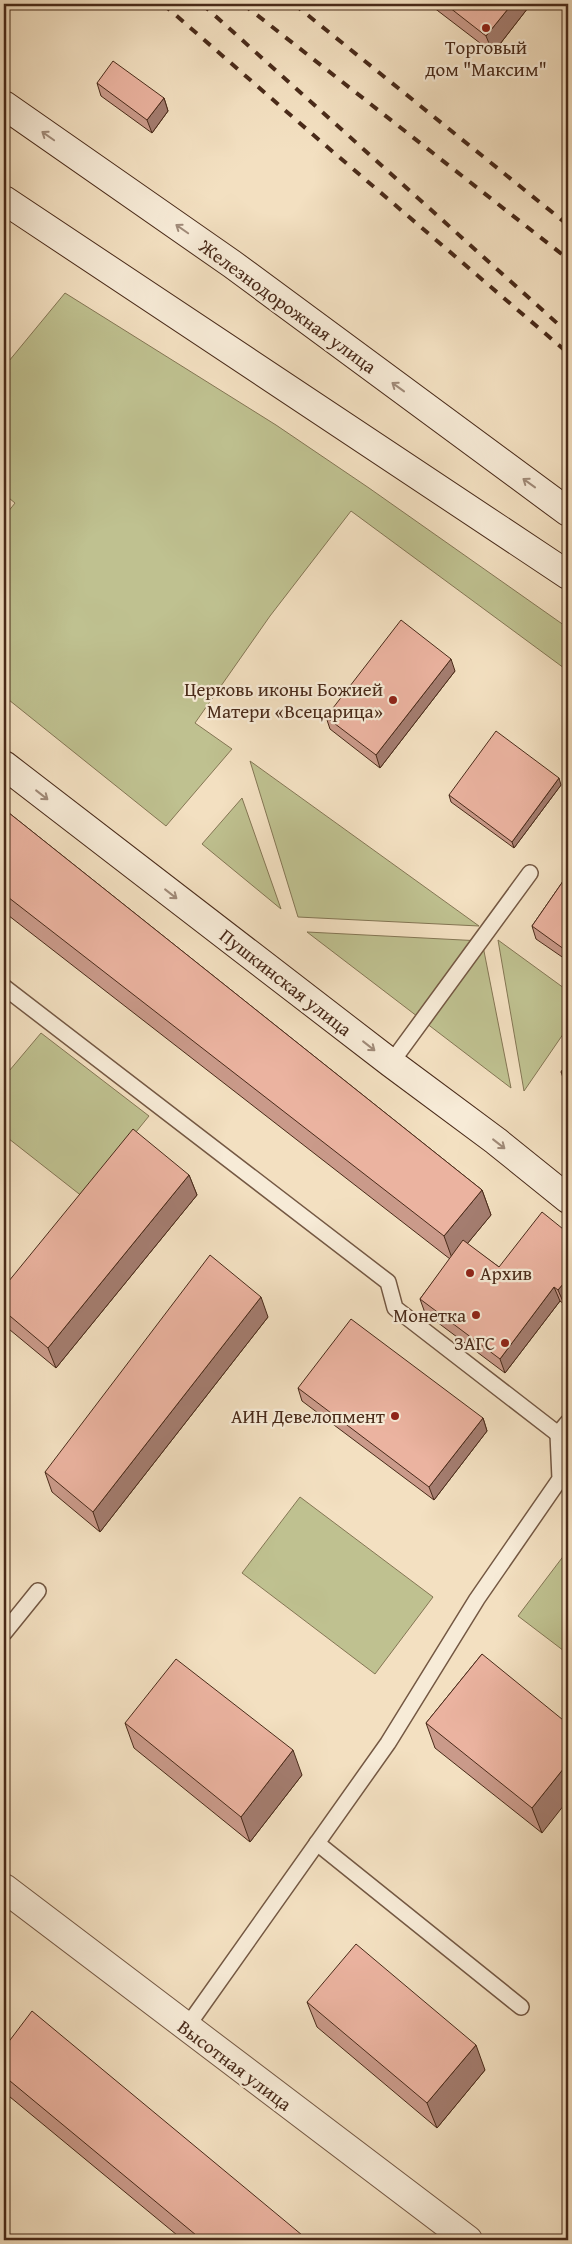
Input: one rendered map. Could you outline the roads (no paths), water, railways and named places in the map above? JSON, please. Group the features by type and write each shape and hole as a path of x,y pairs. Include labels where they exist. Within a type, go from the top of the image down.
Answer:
{"main road":[{"name":"Железнодорожная улица","path":"4,105 232,264 568,512"},
{"path":"4,200 568,575"},
{"name":"Пушкинская улица","path":"4,765 391,1064 496,1141 568,1199"},
{"name":"Высотная улица","path":"4,1888 186,2028 468,2240"}],"lane":[{"path":"391,1064 530,873"},
{"path":"4,987 388,1282 395,1308 563,1428 560,1479 476,1599 388,1743 186,2028"},
{"path":"4,1633 38,1591"},
{"path":"317,1843 521,2008"}],"railway":[{"path":"163,4 568,353"},
{"path":"202,4 568,333"},
{"path":"243,4 568,259"},
{"path":"294,4 568,225"}],"place":[{"name":"Торговый дом \"Максим\"","path":"486,28"},
{"name":"Церковь иконы Божией Матери «Всецарица»","path":"393,700"},
{"name":"Архив","path":"470,1273"},
{"name":"Монетка","path":"476,1315"},
{"name":"ЗАГС","path":"505,1343"},
{"name":"АИН Девелопмент","path":"395,1416"}]}
